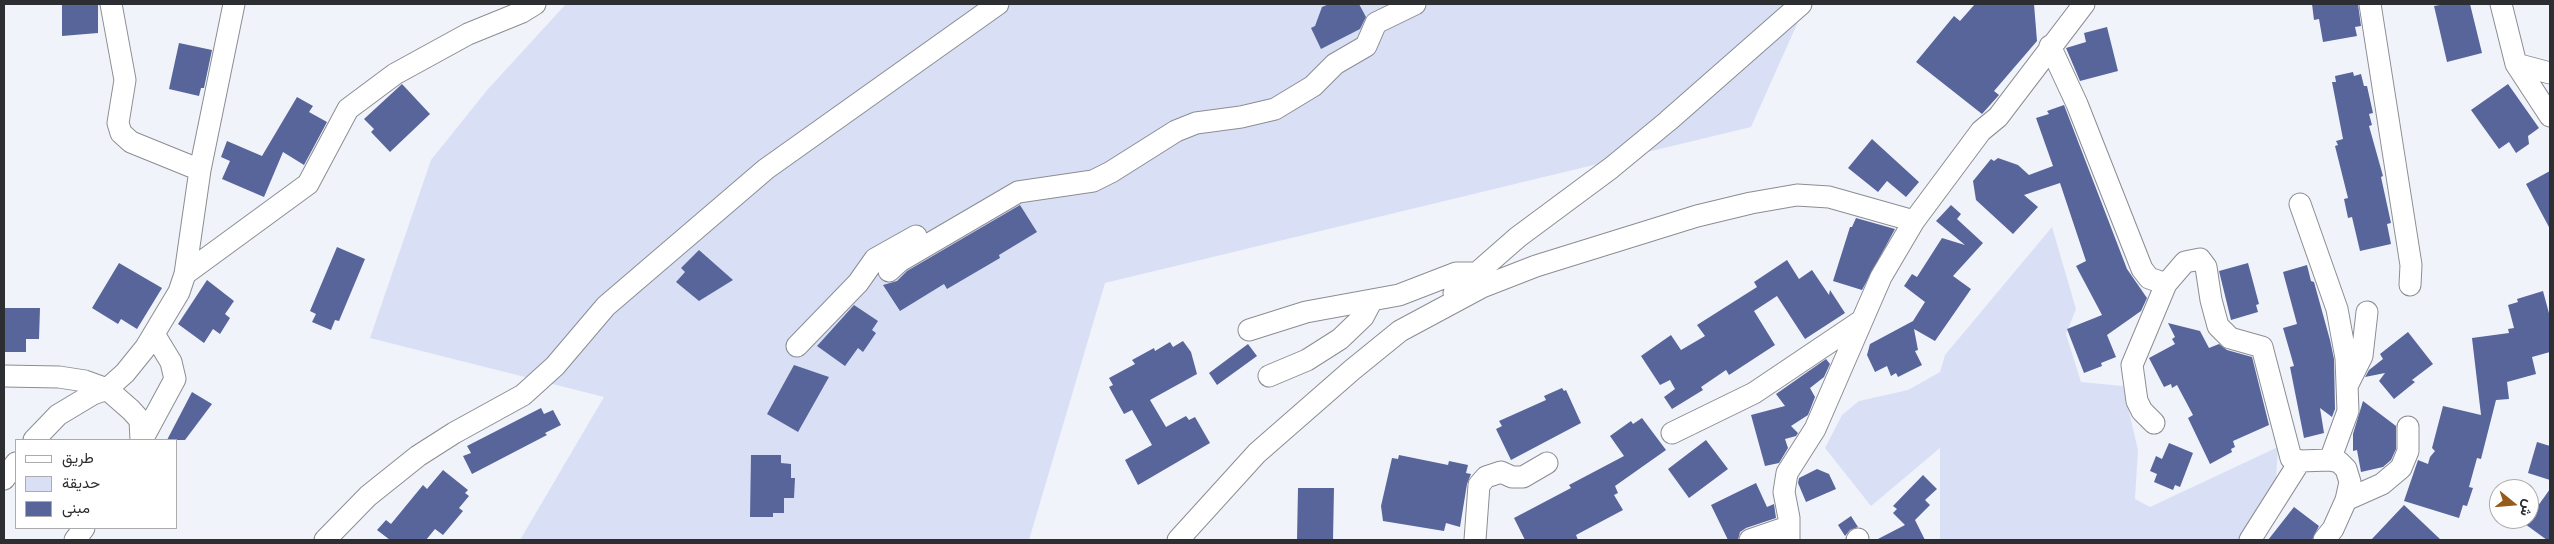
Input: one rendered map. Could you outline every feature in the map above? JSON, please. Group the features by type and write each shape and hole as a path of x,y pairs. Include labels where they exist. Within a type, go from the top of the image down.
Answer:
{"street":[{"path":"111,4 125,80 118,123 121,134 131,142 200,170"},
{"path":"35,439 58,415 93,394 107,389 125,373 154,334 179,292 184,274 200,170 234,4"},
{"path":"184,274 308,184 348,109 395,74 468,34 522,12 535,4"},
{"path":"325,540 368,496 418,456 454,433 523,395 556,366 606,306 766,169 998,4"},
{"path":"797,346 858,283 875,259 946,221 1018,192 1093,181 1111,172 1176,131 1196,123 1241,117 1275,109 1313,86 1335,64 1366,46 1376,23 1415,4"},
{"path":"1432,312 1518,237 1611,168 1668,121 1801,4"},
{"path":"1750,540 1788,534 1784,492 1787,473 1815,429 1881,277 1914,221 1981,131 1998,117 2050,46 2084,4"},
{"path":"2370,4 2411,264 2410,285"},
{"path":"2501,4 2516,64 2550,116"},
{"path":"2050,46 2077,104 2142,269 2149,278 2166,284"},
{"path":"2516,64 2550,73"},
{"path":"1178,540 1257,453 1298,414 1400,331 1432,312 1482,288 1536,266 1696,216 1797,194 1829,197 1914,221"},
{"path":"889,271 900,261 996,202"},
{"path":"2300,204 2337,309 2346,358 2348,410 2330,460"},
{"path":"2154,423 2142,411 2137,401 2132,365 2166,284 2185,262 2200,259 2206,268 2211,300 2218,326 2230,338 2262,347 2291,458 2300,461 2330,460 2339,462 2346,469 2350,482 2346,500 2333,529 2324,540"},
{"path":"1249,330 1306,312 1399,296 1456,273 1476,273"},
{"path":"1269,376 1307,360 1340,339 1363,317 1372,300"},
{"path":"2348,384 2362,356 2367,312"},
{"path":"1672,433 1754,393 1861,320"},
{"path":"143,439 175,379 171,362 154,334"},
{"path":"4,376 59,377 85,381 107,389 140,420 142,439"},
{"path":"2346,500 2382,484 2401,468 2408,451 2408,427"},
{"path":"2250,540 2300,461"},
{"path":"1475,540 1479,485 1486,477 1501,472 1512,477 1523,477 1547,463"},
{"path":"4,479 15,464"},
{"path":"75,540 83,529"}],"green space":[{"path":"566,4 1806,4 1751,127 1105,283 1029,540 520,540 604,397 370,338 431,160 488,89"},
{"path":"2052,227 2076,309 2066,334 2081,382 2123,386 2138,450 2135,499 2150,507 2278,447 2276,480 2258,540 1940,540 1940,448 1871,506 1825,448 1842,415 1859,401 1908,390 1940,372 1945,355"}],"building":[{"path":"62,4 98,4 98,33 62,36"},
{"path":"1329,4 1359,4 1366,17 1360,29 1321,49 1311,28 1315,26 1322,7"},
{"path":"1975,4 2034,4 2037,41 1994,91 1999,95 1982,114 1916,62 1954,16 1960,21"},
{"path":"2312,4 2358,4 2361,26 2355,27 2357,36 2323,42 2319,19 2314,20"},
{"path":"2470,4 2482,53 2447,62 2434,6"},
{"path":"2107,27 2118,71 2080,81 2066,48 2086,42 2084,33"},
{"path":"179,43 212,50 204,88 201,88 199,96 169,89"},
{"path":"2353,72 2354,76 2361,74 2364,86 2367,86 2373,113 2369,114 2372,125 2369,126 2383,176 2381,177 2391,223 2387,224 2391,244 2360,251 2352,217 2348,218 2344,199 2348,198 2335,146 2338,145 2336,141 2343,139 2332,82 2336,82 2335,76"},
{"path":"402,84 430,114 390,152 371,132 374,129 364,119"},
{"path":"2508,84 2539,128 2528,136 2529,144 2516,153 2509,142 2499,149 2471,110"},
{"path":"297,97 313,106 309,112 327,122 304,165 283,152 264,197 222,179 230,161 221,157 227,141 262,156"},
{"path":"2064,105 2127,269 2147,298 2141,311 2107,335 2116,357 2101,363 2102,366 2084,373 2067,329 2102,315 2076,266 2086,261 2060,183 2024,195 2038,207 2013,234 1976,200 1973,181 1991,159 1994,161 1998,158 2018,165 2029,175 2053,166 2036,118 2049,114 2047,111"},
{"path":"1872,139 1919,182 1906,197 1887,181 1878,192 1848,168"},
{"path":"2550,171 2550,229 2526,184"},
{"path":"1020,205 1037,232 999,255 1000,258 947,289 944,284 900,311 883,285 897,281 907,271"},
{"path":"1951,205 1961,214 1957,219 1983,243 1953,276 1971,289 1935,341 1914,329 1918,350 1915,351 1922,365 1898,377 1896,373 1891,376 1887,366 1875,372 1867,355 1870,344 1913,321 1925,302 1904,286 1912,274 1917,277 1942,238 1965,245 1936,221"},
{"path":"1856,218 1895,229 1862,290 1833,281 1850,227 1852,227"},
{"path":"337,247 365,259 339,321 335,320 331,330 312,322 316,314 310,311"},
{"path":"699,250 733,280 699,301 676,282 685,272 681,268"},
{"path":"1787,260 1799,279 1812,270 1829,295 1830,290 1845,313 1805,339 1777,296 1754,311 1775,345 1729,375 1726,370 1701,387 1703,390 1672,409 1664,397 1675,389 1670,380 1660,385 1641,356 1671,335 1681,350 1705,336 1697,325 1757,287 1754,282"},
{"path":"119,263 162,288 137,329 121,319 118,324 92,308"},
{"path":"2248,263 2259,304 2256,305 2258,312 2231,320 2219,271"},
{"path":"2307,265 2311,281 2314,282 2334,359 2335,409 2332,417 2320,408 2324,433 2304,438 2290,367 2294,366 2283,328 2297,324 2283,272"},
{"path":"207,280 234,301 225,314 230,318 220,334 213,329 204,343 178,324"},
{"path":"2543,291 2550,317 2550,352 2532,357 2536,374 2507,382 2509,399 2496,400 2481,459 2477,458 2469,487 2473,488 2467,506 2463,505 2459,518 2404,501 2418,460 2428,464 2430,457 2435,451 2432,448 2443,406 2481,415 2472,338 2509,333 2508,329 2514,328 2508,305 2518,302 2517,299"},
{"path":"854,305 878,321 872,330 876,333 863,352 858,348 845,366 817,346"},
{"path":"4,308 40,308 39,339 26,339 26,352 4,352"},
{"path":"2168,323 2200,331 2209,348 2219,344 2227,350 2252,357 2269,425 2233,441 2235,447 2231,449 2232,452 2210,464 2188,418 2193,415 2177,385 2172,388 2171,384 2164,387 2149,358 2175,344 2172,339 2175,337"},
{"path":"2408,332 2433,364 2412,380 2415,382 2394,399 2379,381 2385,373 2365,377 2369,370 2383,359 2380,354"},
{"path":"1183,341 1191,352 1197,374 1150,400 1166,427 1186,416 1189,420 1195,417 1210,443 1138,485 1125,460 1152,445 1132,410 1124,414 1109,387 1113,385 1109,378 1135,364 1132,360 1154,348 1155,351 1170,342 1173,347"},
{"path":"1248,344 1257,356 1217,385 1209,373"},
{"path":"1826,359 1830,364 1824,377 1810,388 1815,397 1808,415 1791,426 1798,433 1796,436 1785,439 1788,448 1779,463 1765,466 1751,415 1785,406 1776,394"},
{"path":"794,365 829,377 798,432 767,414"},
{"path":"1562,388 1564,391 1566,390 1581,423 1511,460 1496,429 1502,426 1499,421 1546,400 1544,396"},
{"path":"192,392 212,404 185,440 168,439"},
{"path":"2363,401 2396,426 2396,449 2391,460 2383,467 2361,472 2357,450 2353,451 2353,434"},
{"path":"541,408 544,414 553,410 561,425 545,433 547,435 472,474 463,456 471,453 467,446"},
{"path":"1642,418 1666,450 1615,486 1618,493 1614,495 1623,510 1576,535 1578,540 1525,540 1514,518 1571,488 1569,485 1624,456 1610,436 1631,421 1633,424"},
{"path":"1706,440 1728,469 1689,498 1668,469"},
{"path":"2537,442 2550,446 2550,480 2528,473"},
{"path":"2169,443 2193,453 2180,487 2175,485 2173,490 2154,482 2157,474 2150,471 2156,456 2162,459"},
{"path":"751,455 781,455 781,463 791,464 791,478 795,478 794,498 784,498 784,513 773,513 773,517 750,517"},
{"path":"1399,455 1448,465 1449,461 1468,465 1466,473 1471,474 1467,484 1460,527 1446,523 1444,531 1383,521 1381,506 1392,458 1398,459"},
{"path":"1817,469 1829,474 1836,489 1806,502 1798,483 1799,478"},
{"path":"443,470 468,490 465,493 469,496 459,508 463,511 443,535 435,529 426,540 390,540 377,530 386,520 391,524 423,485 427,489"},
{"path":"1923,475 1937,489 1925,500 1930,505 1915,520 1925,540 1876,540 1905,525 1893,513 1897,509 1893,506"},
{"path":"1756,483 1767,507 1774,504 1776,518 1746,528 1740,532 1738,540 1728,540 1711,505"},
{"path":"1298,488 1334,488 1333,540 1297,540"},
{"path":"2550,489 2550,540 2547,540 2532,529 2539,529 2539,504"},
{"path":"2404,505 2441,540 2371,540"},
{"path":"2294,507 2319,526 2312,540 2268,540"},
{"path":"1851,516 1858,527 1850,530 1845,536 1838,525"}]}
